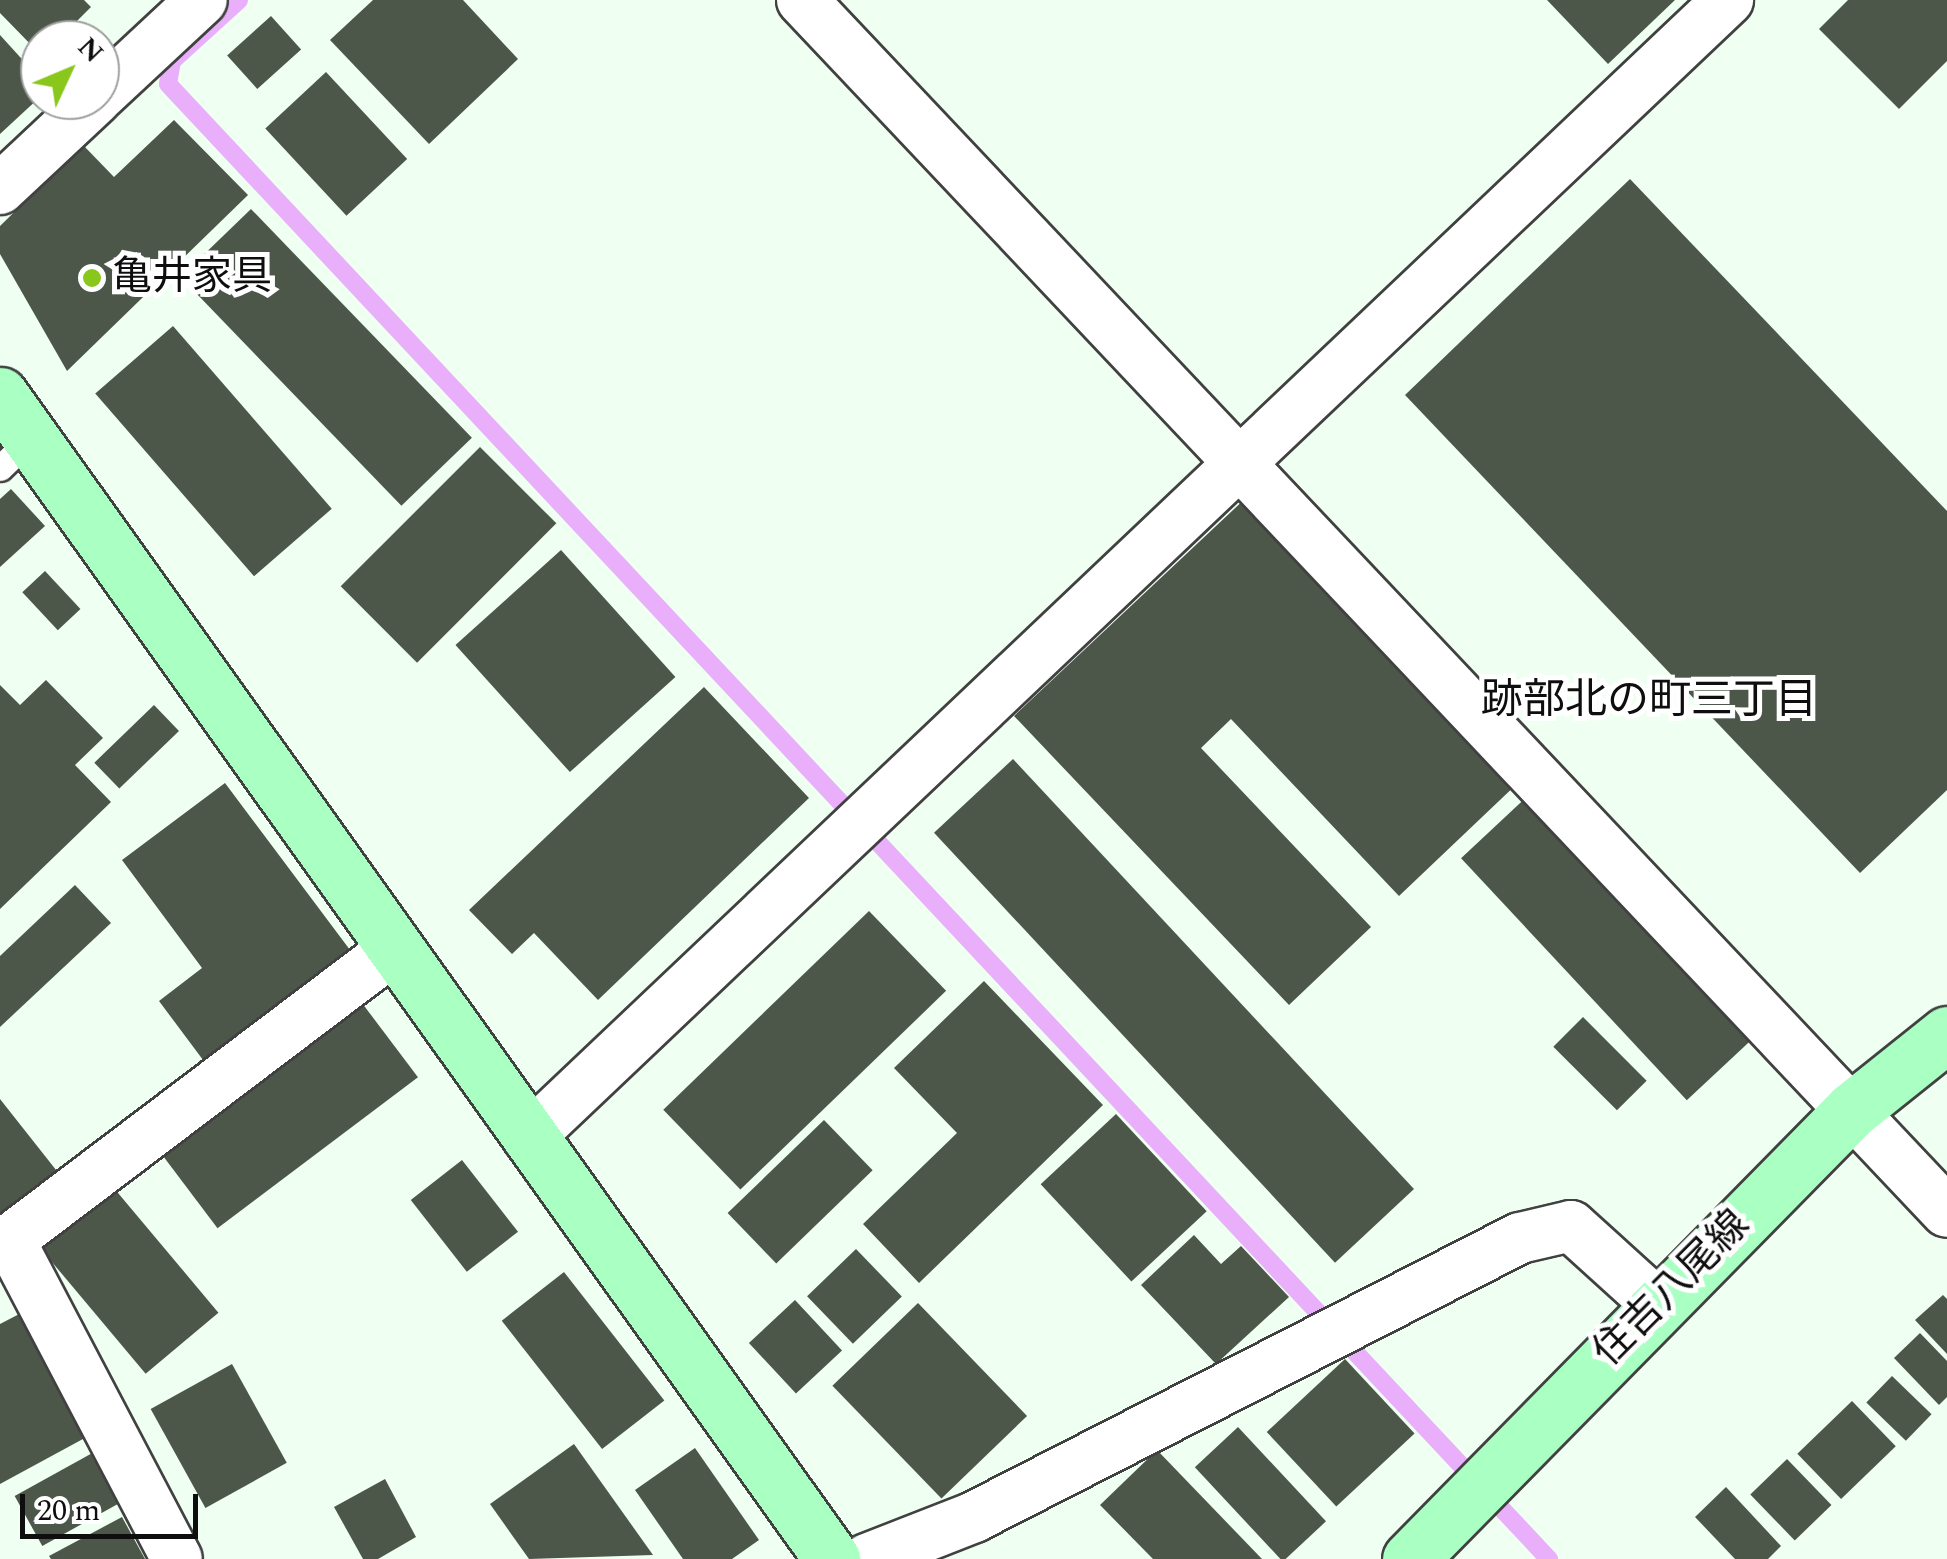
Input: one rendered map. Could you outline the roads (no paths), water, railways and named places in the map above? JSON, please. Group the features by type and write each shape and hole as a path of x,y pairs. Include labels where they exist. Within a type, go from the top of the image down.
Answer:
{"street":[{"path":"120,77 202,0"},
{"path":"802,0 1242,461 1947,1212"},
{"path":"528,1138 1728,0"},
{"path":"0,189 74,120"},
{"path":"10,434 394,949 832,1559"},
{"path":"177,1559 5,1243 394,949"},
{"name":"住吉八尾線","path":"1410,1559 1656,1303 1852,1109 1947,1034"},
{"path":"867,1559 974,1517 1520,1238 1571,1226 1656,1303"}],"waterway":[{"path":"239,0 172,61 168,84 1549,1559"}],"place":[{"name":"亀井家具","path":"92,278"}],"district":[{"name":"跡部北の町三丁目","path":"1649,701"}]}
